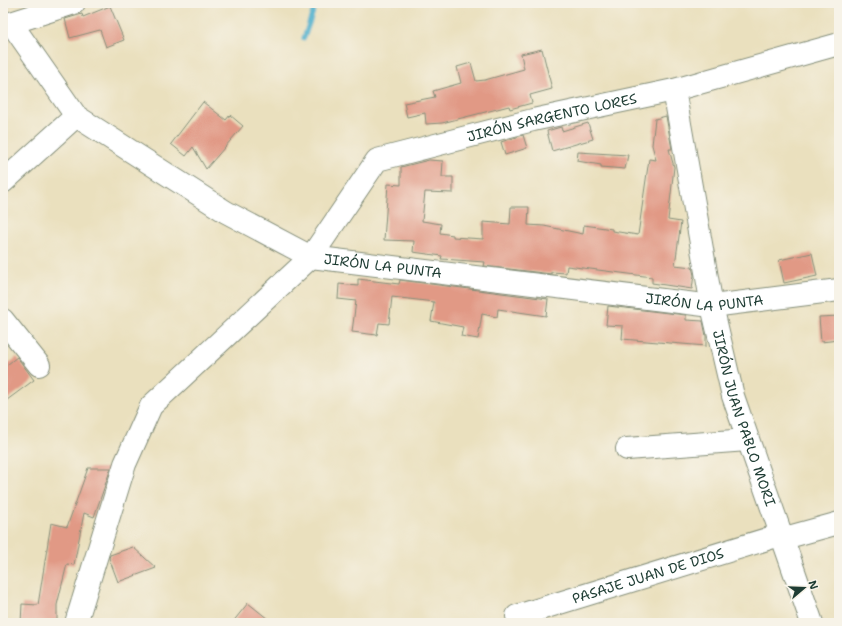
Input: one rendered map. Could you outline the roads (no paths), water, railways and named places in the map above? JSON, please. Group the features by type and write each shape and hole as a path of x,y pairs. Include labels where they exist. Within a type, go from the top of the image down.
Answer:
{"street":[{"path":"13,18 74,3"},
{"name":"JIRÓN LA PUNTA","path":"13,18 76,116 226,212 312,257 712,306 839,290"},
{"name":"JIRÓN SARGENTO LORES","path":"76,623 125,464 151,406 312,257 377,160 533,120 674,90 839,44"},
{"name":"JIRÓN JUAN PABLO MORI","path":"674,90 712,306 733,396 747,440 812,623"},
{"path":"3,182 76,116"},
{"path":"3,320 39,365"},
{"path":"627,449 747,440"},
{"name":"PASAJE JUAN DE DIOS","path":"517,616 781,537 839,522"}],"waterway":[{"path":"304,38 316,3"}]}
